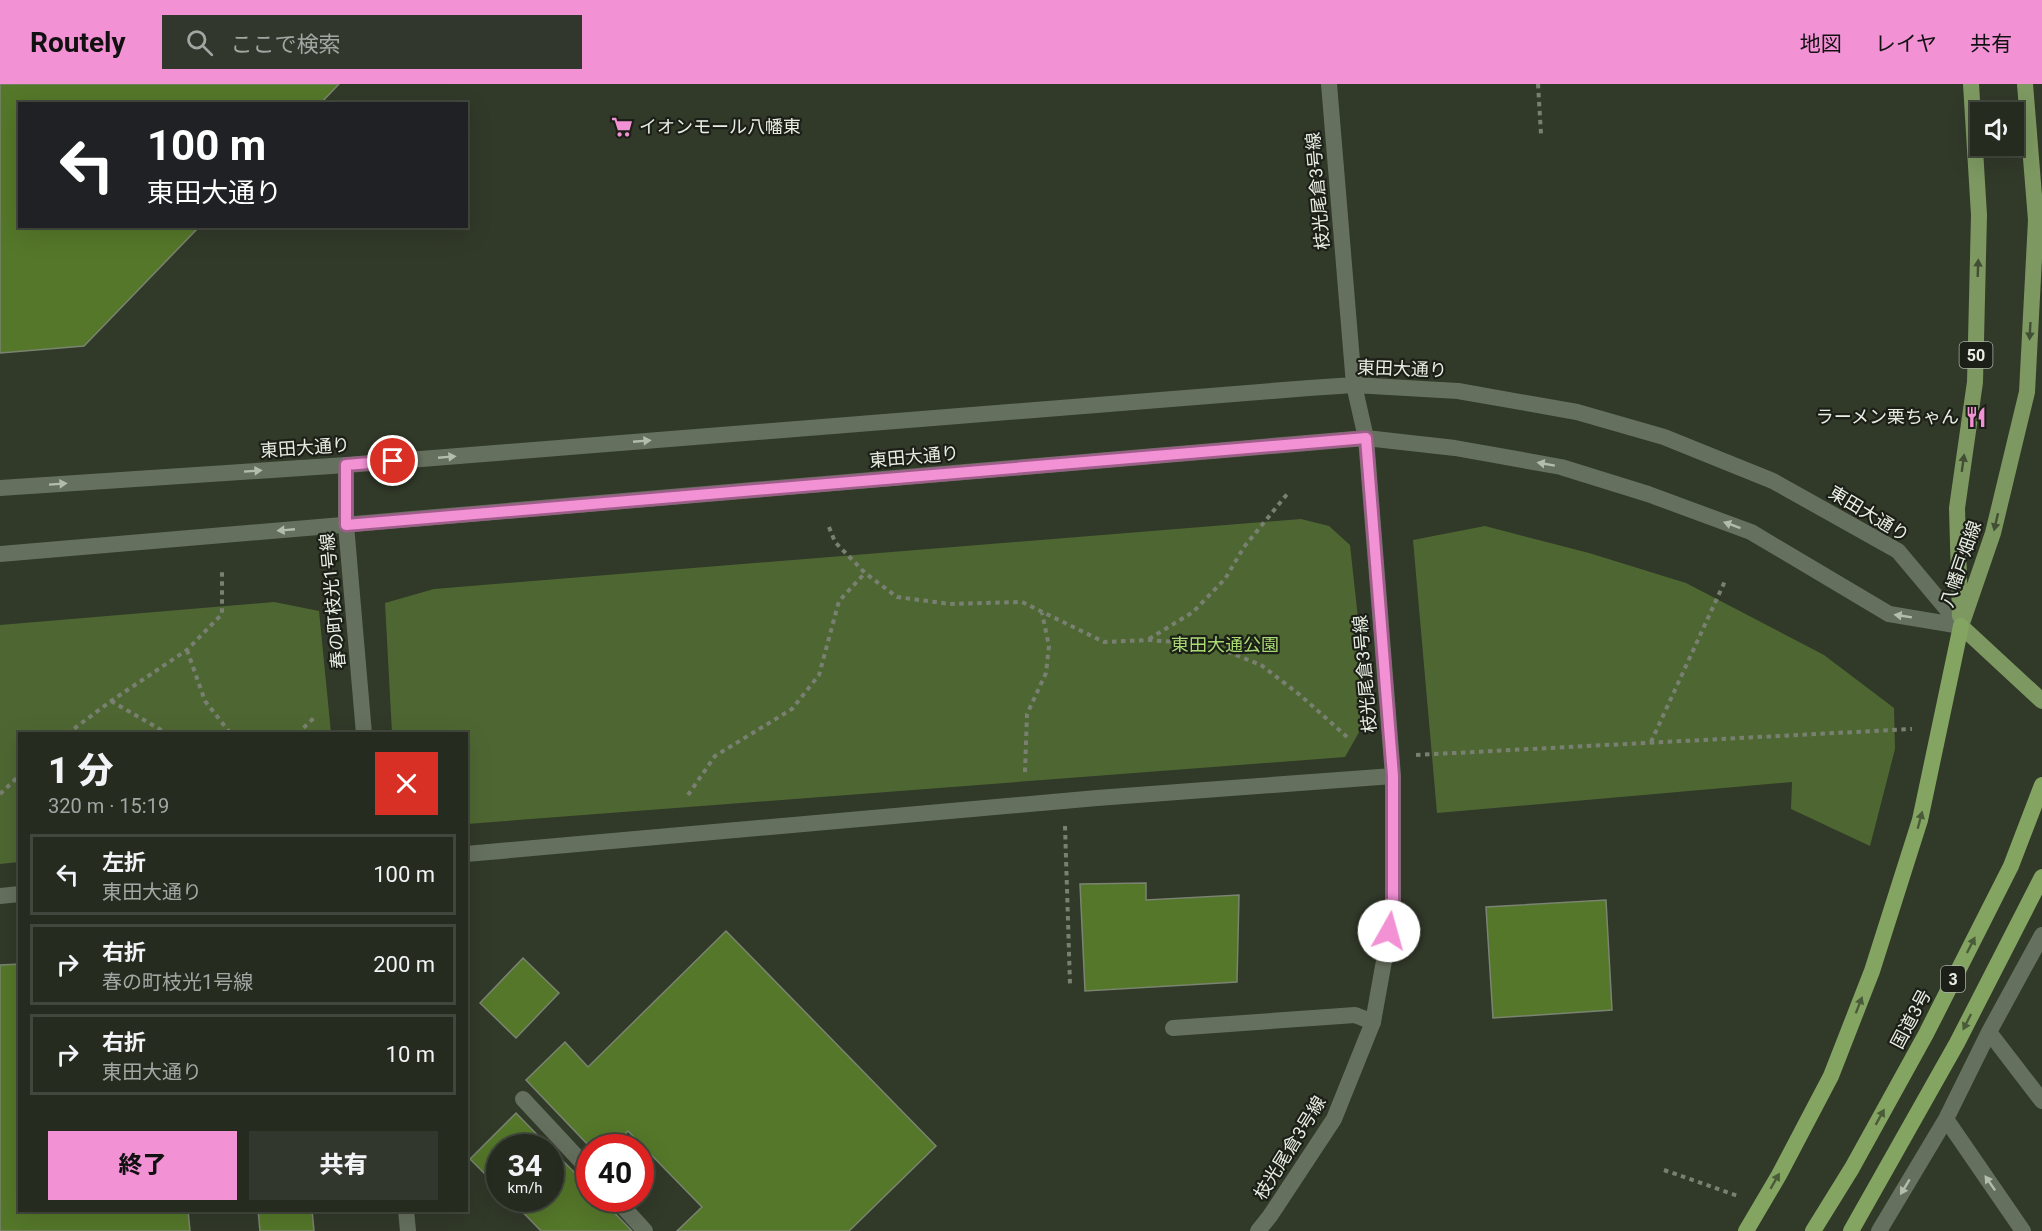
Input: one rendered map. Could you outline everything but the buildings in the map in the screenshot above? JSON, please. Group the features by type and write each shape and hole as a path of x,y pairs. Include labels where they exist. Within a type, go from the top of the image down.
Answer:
{"highway":[{"path":"1746,1231 1779,1175 1831,1076 1872,971 1920,820 1961,626"},
{"name":"国道3号","path":"1813,1231 1852,1168 1926,1034 2011,866 2042,784"},
{"name":"3","path":"1851,1231 1957,1043 2042,877"}],"main road":[{"name":"八幡戸畑線","path":"1961,626 1957,508 1975,382 1980,215 1971,84"},
{"name":"八幡戸畑線","path":"1961,626 1993,533 2027,392 2036,220 2025,84"},
{"path":"1961,626 2042,701"}],"street":[{"name":"枝光尾倉3号線","path":"1258,1231 1334,1119 1373,1022 1393,911 1393,776 1366,438 1354,385 1329,84"},
{"name":"東田大通り","path":"0,488 346,465 1354,385 1458,390 1577,412 1664,437 1773,482 1898,550 1961,626"},
{"name":"東田大通り","path":"0,554 1366,438 1444,447 1562,467 1648,494 1751,532 1889,614 1961,626"},
{"name":"春の町枝光1号線","path":"346,465 346,525 364,732"},
{"path":"468,854 1096,798 1393,776"},
{"path":"0,896 18,894"},
{"path":"1879,1231 1946,1119 1989,1032 2042,935"},
{"path":"1173,1028 1355,1015 1373,1022"},
{"path":"1989,1032 2042,1101"},
{"path":"523,1099 576,1156"},
{"path":"1946,1119 2023,1231"},
{"path":"406,1212 408,1231"},
{"path":"628,1212 645,1231"}],"path":[{"path":"1538,84 1541,134"},
{"path":"1149,640 1193,612 1225,579 1244,547 1288,493"},
{"path":"830,527 835,542 865,573 897,597 950,604 1022,603 1104,642 1149,640 1211,645 1261,665 1300,695 1347,737"},
{"path":"70,732 187,650 222,614 222,572"},
{"path":"688,795 715,756 792,709 819,675 839,601 865,573"},
{"path":"1651,742 1725,581"},
{"path":"1025,772 1026,714 1046,673 1049,646 1042,613"},
{"path":"187,650 205,701 229,732"},
{"path":"111,701 165,732"},
{"path":"299,732 316,716"},
{"path":"1415,755 1912,729"},
{"path":"0,794 18,777"},
{"path":"1065,825 1070,984"},
{"path":"1664,1170 1745,1198"}],"green space":[{"name":"東田大通公園","path":"1301,519 1329,526 1350,545 1368,710 1345,757 468,824 468,732 392,732 385,603 434,589"},
{"path":"1485,526 1589,553 1686,583 1824,655 1894,708 1895,749 1870,846 1791,809 1792,782 1437,813 1413,540"},
{"path":"274,602 319,611 331,732 18,732 18,862 0,864 0,625"}],"place":[{"name":"イオンモール八幡東","path":"622,127"},
{"name":"ラーメン栗ちゃん","path":"1976,417"}],"route":[{"path":"393,461 346,465 346,525 1366,438 1393,776 1393,911 1389,931"}]}
